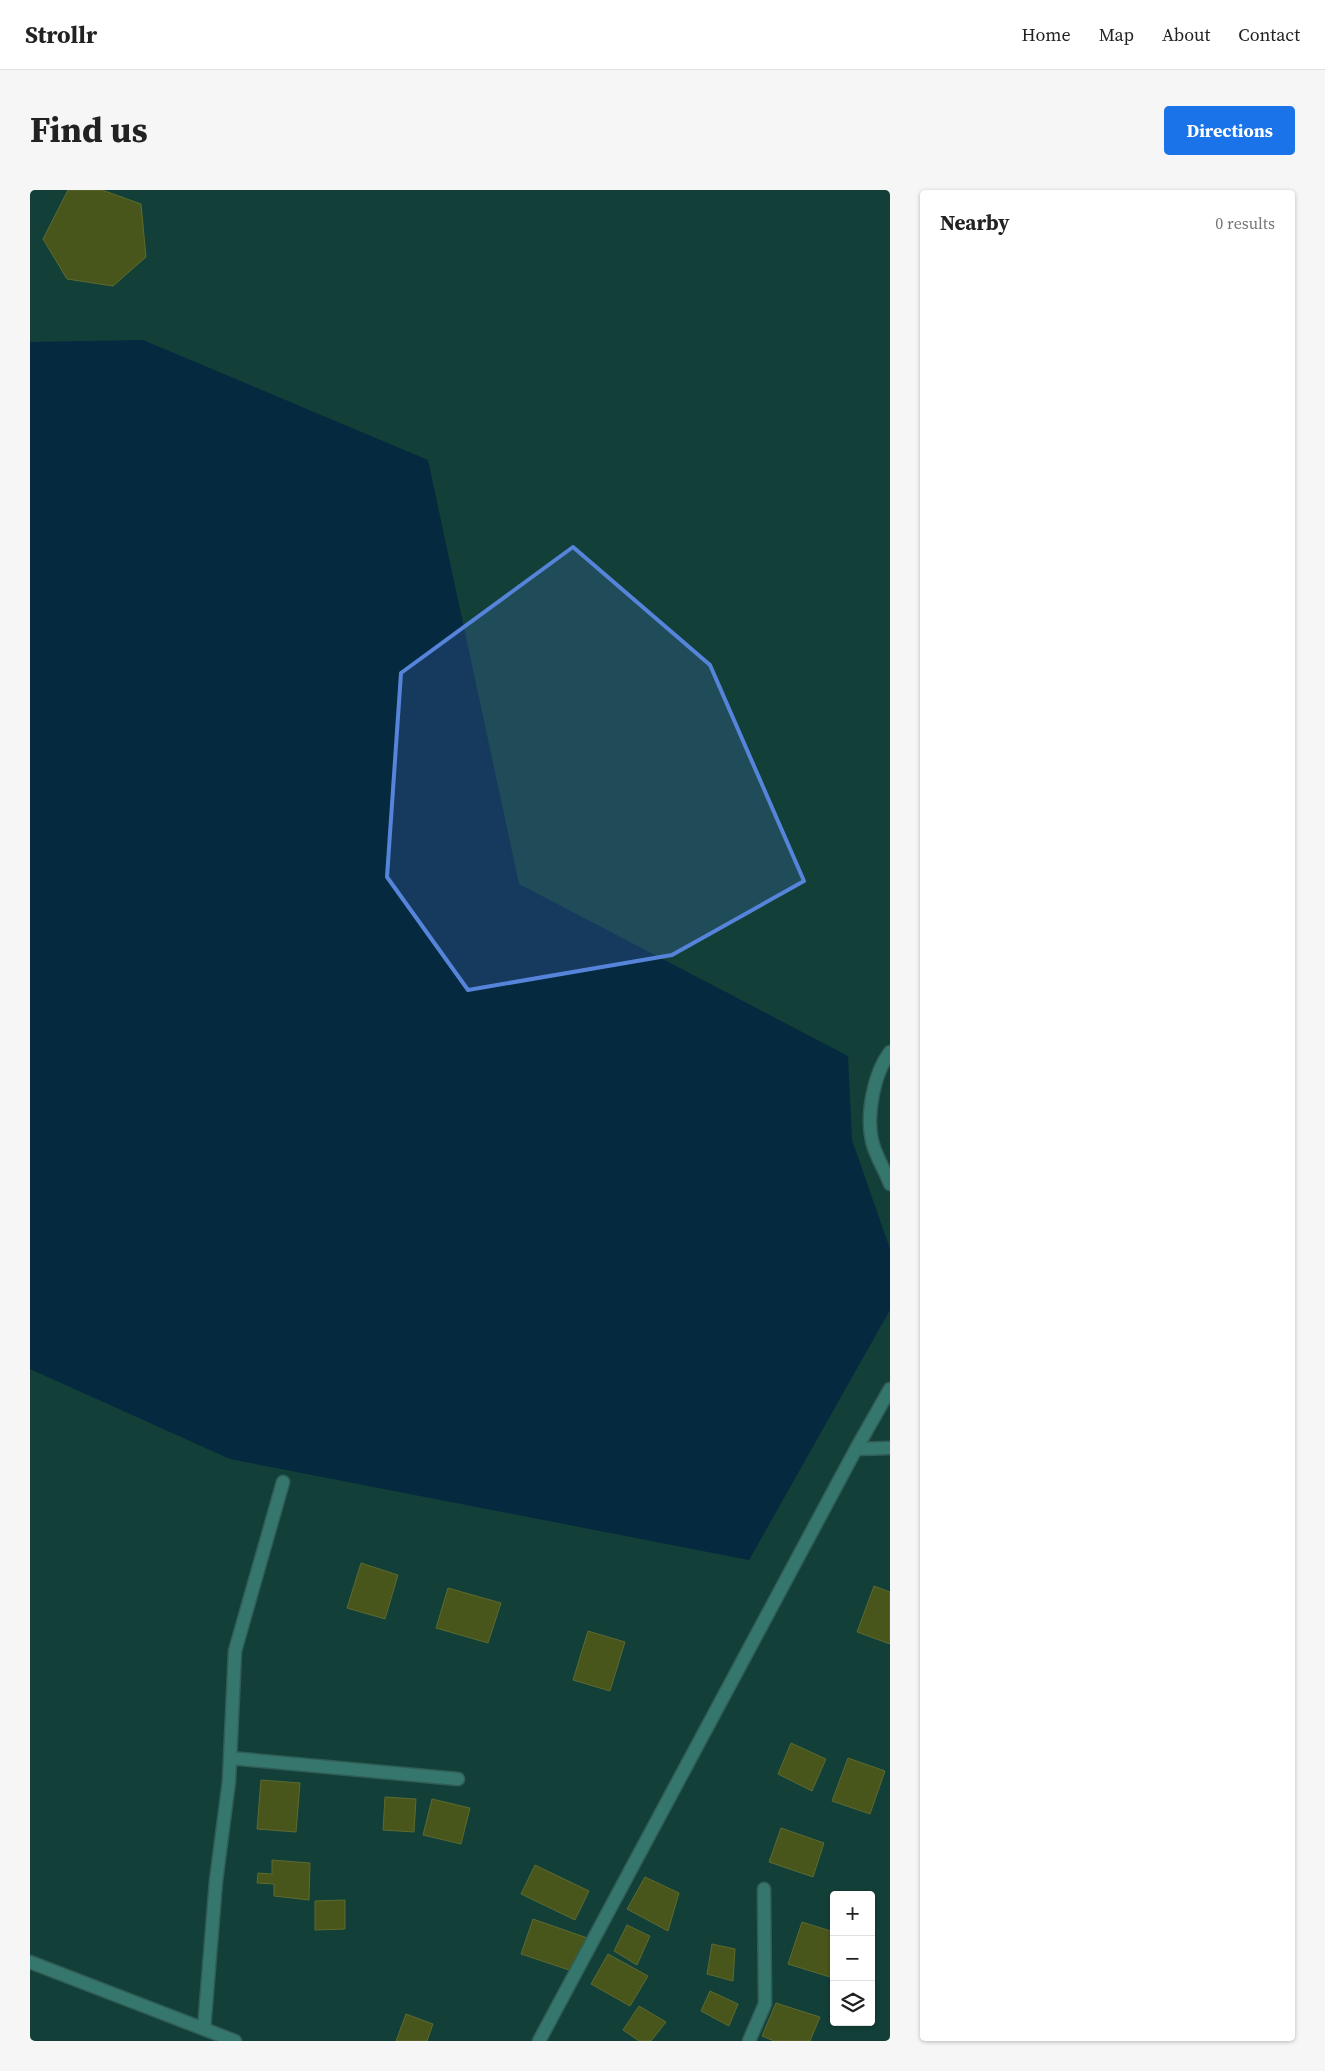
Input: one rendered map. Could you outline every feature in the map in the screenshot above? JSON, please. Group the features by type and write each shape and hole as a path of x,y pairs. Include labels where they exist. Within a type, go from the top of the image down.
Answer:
{"street":[{"path":"890,1052 880,1066 871,1102 872,1141 890,1184"},
{"path":"540,2041 856,1449 890,1389"},
{"path":"856,1449 890,1448"},
{"path":"204,2029 216,1881 230,1781 235,1651 283,1482"},
{"path":"230,1758 458,1779"},
{"path":"749,2041 765,2004 764,1889"},
{"path":"30,1962 235,2041"}],"highlighted area":[{"path":"573,547 710,665 804,881 672,955 468,990 387,877 401,673"}],"water":[{"path":"143,340 428,460 519,884 848,1056 852,1140 890,1249 890,1310 749,1560 230,1459 30,1369 30,342"}],"building":[{"path":"68,190 102,190 141,204 146,257 113,286 67,279 43,239"},
{"path":"361,1563 398,1575 385,1619 347,1608"},
{"path":"874,1586 890,1592 890,1644 857,1632"},
{"path":"448,1588 501,1603 488,1643 436,1628"},
{"path":"588,1631 625,1642 610,1691 573,1680"},
{"path":"791,1743 826,1759 812,1791 778,1774"},
{"path":"848,1758 885,1771 870,1814 832,1801"},
{"path":"261,1780 300,1783 296,1832 257,1829"},
{"path":"385,1797 416,1799 414,1832 383,1830"},
{"path":"432,1799 470,1808 461,1844 423,1835"},
{"path":"781,1828 824,1843 813,1877 769,1862"},
{"path":"272,1860 310,1863 309,1900 274,1896 274,1884 257,1883 258,1873 272,1874"},
{"path":"535,1865 589,1891 575,1920 521,1894"},
{"path":"645,1877 679,1893 668,1931 627,1909"},
{"path":"345,1900 345,1929 315,1930 315,1901"},
{"path":"533,1919 593,1940 575,1972 521,1954"},
{"path":"802,1922 830,1931 830,1977 788,1964"},
{"path":"627,1925 650,1936 637,1965 614,1951"},
{"path":"712,1944 735,1949 733,1981 707,1974"},
{"path":"608,1954 648,1976 630,2006 591,1984"},
{"path":"710,1991 738,2004 729,2026 701,2011"},
{"path":"776,2003 820,2017 810,2041 774,2041 762,2036"},
{"path":"639,2006 666,2022 651,2041 639,2041 623,2030"},
{"path":"406,2014 433,2024 427,2041 396,2041"}]}
